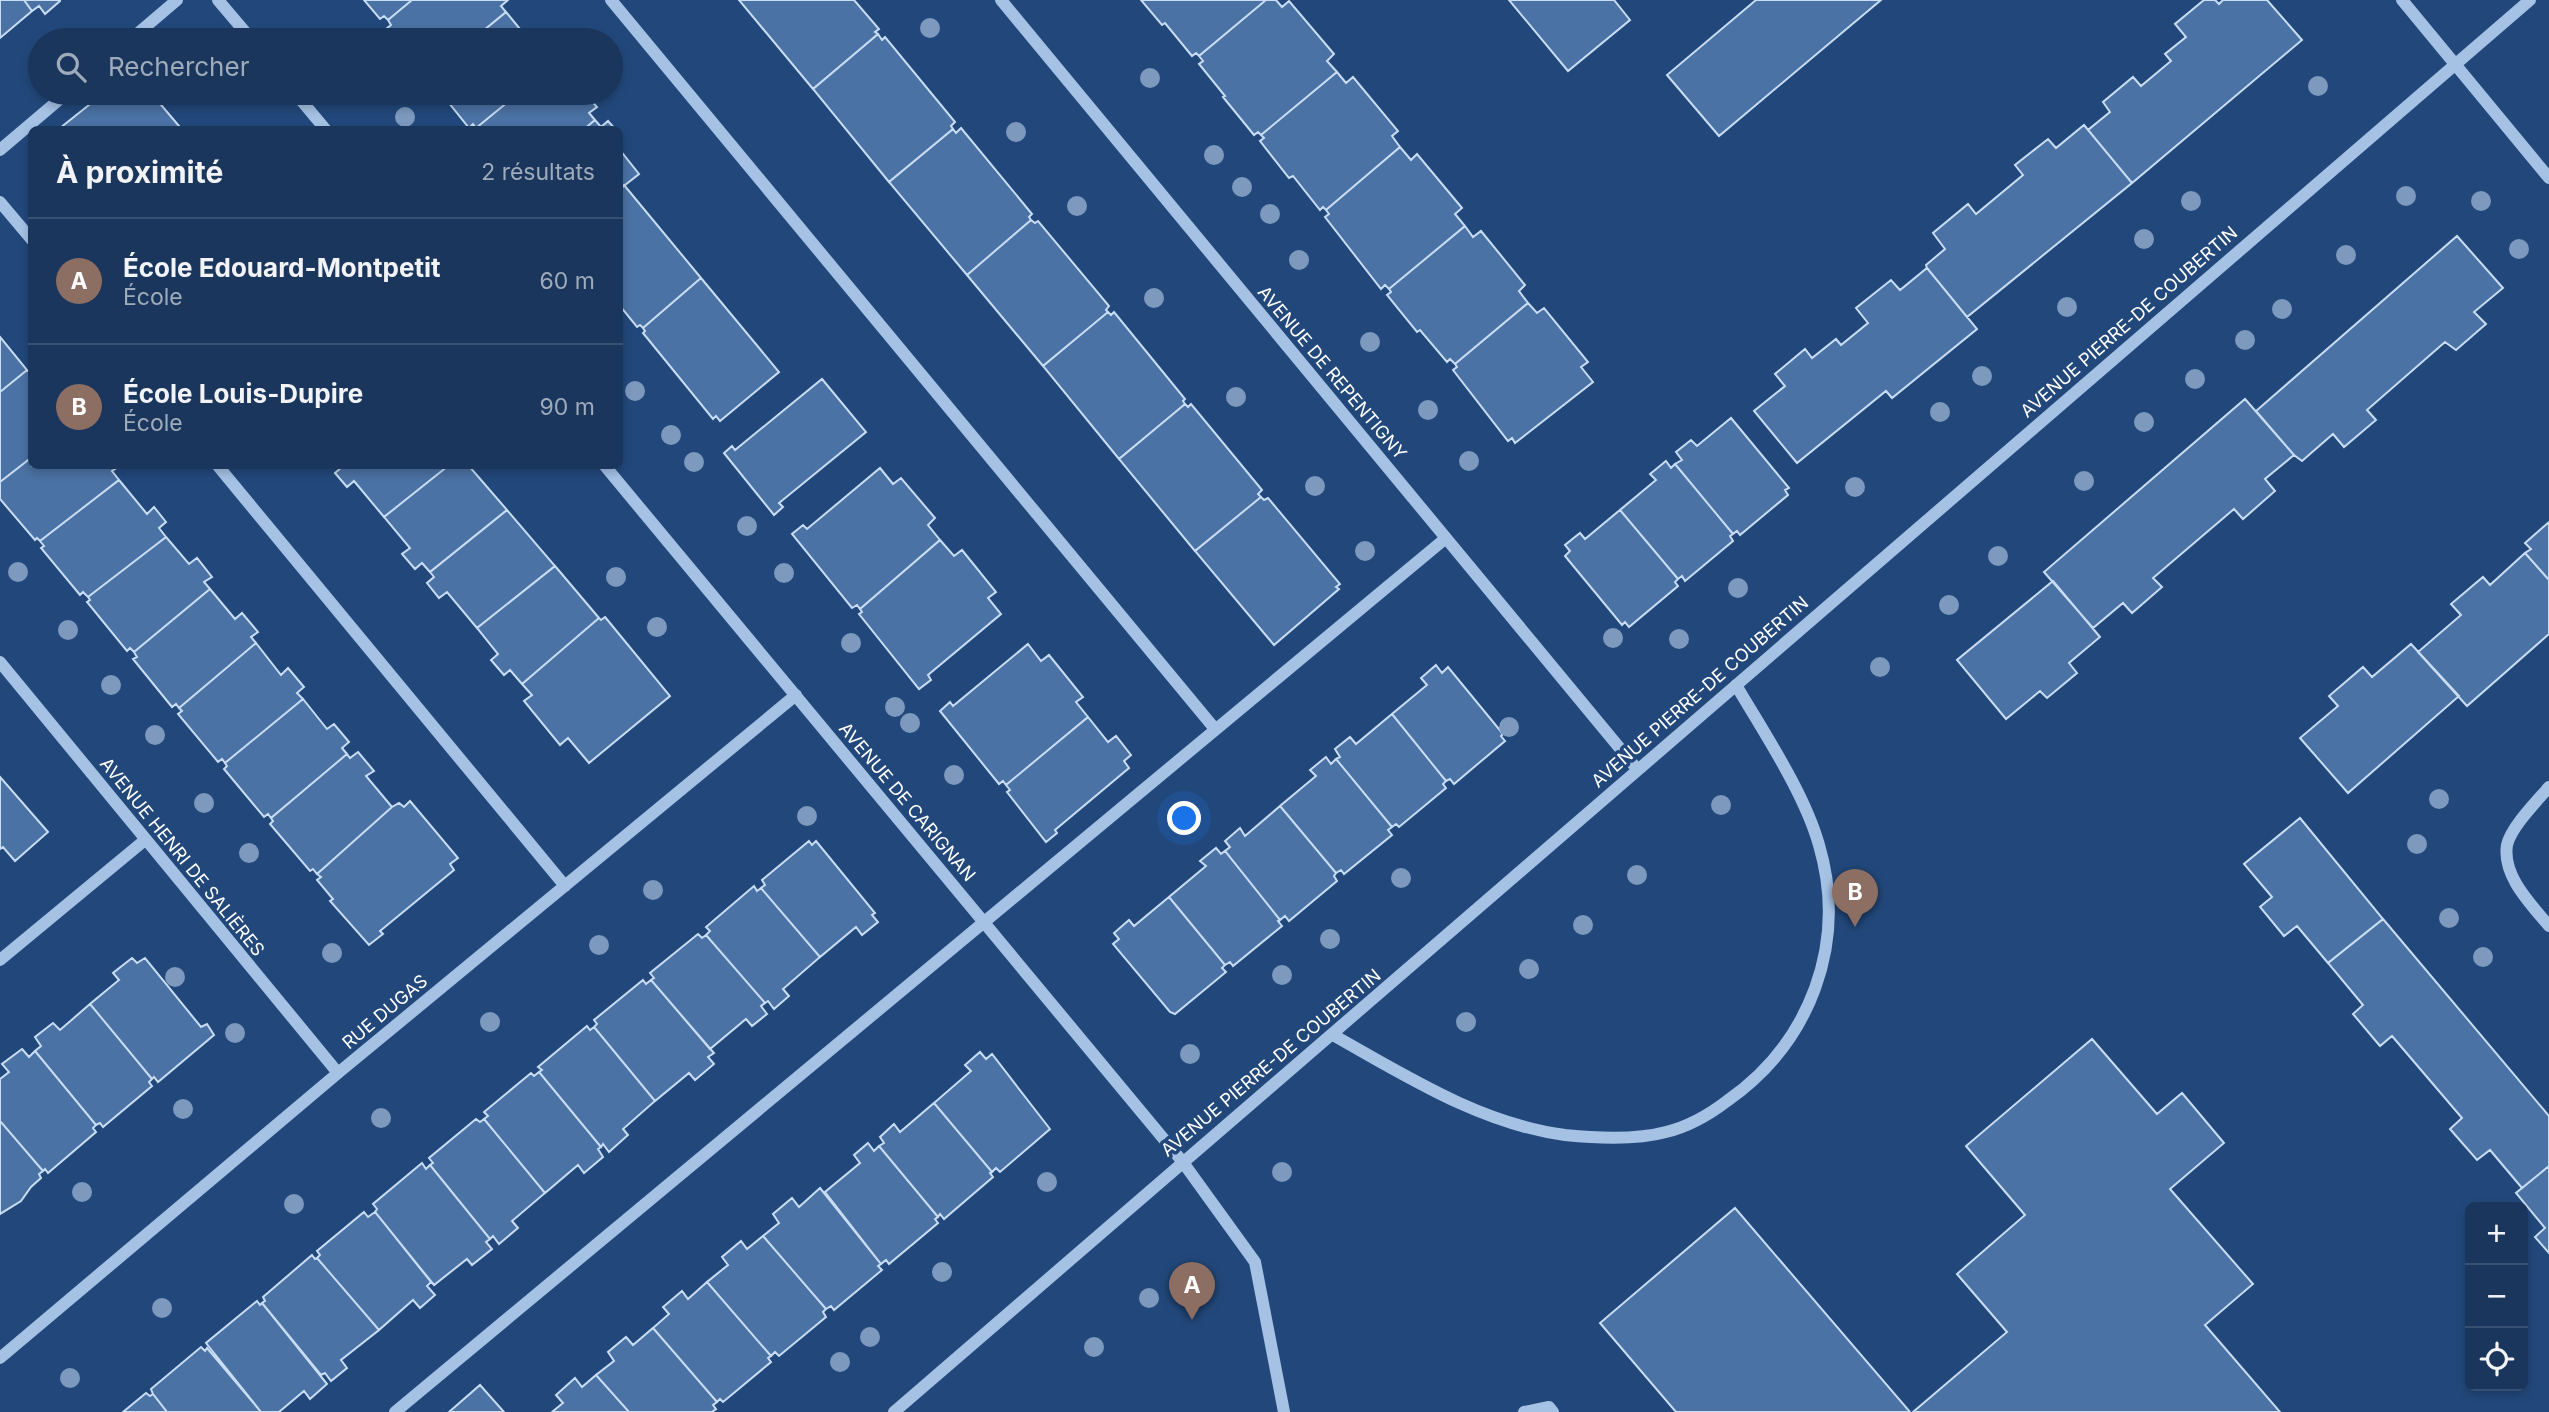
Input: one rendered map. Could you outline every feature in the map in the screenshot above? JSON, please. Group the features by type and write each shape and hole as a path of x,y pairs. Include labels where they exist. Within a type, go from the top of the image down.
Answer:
{"street":[{"path":"144,28 177,0"},
{"path":"218,0 242,28"},
{"path":"611,0 1215,729"},
{"name":"AVENUE DE REPENTIGNY","path":"1001,0 1637,769"},
{"path":"2402,0 2549,178"},
{"name":"AVENUE PIERRE-DE COUBERTIN","path":"894,1412 2530,0"},
{"path":"28,126 53,105"},
{"path":"305,105 323,126"},
{"path":"0,150 28,126"},
{"path":"0,202 28,235"},
{"path":"220,469 565,886"},
{"name":"AVENUE DE CARIGNAN","path":"608,469 1182,1161 1255,1262 1284,1412"},
{"path":"396,1412 1446,538"},
{"name":"AVENUE HENRI DE SALIÈRES","path":"0,662 338,1073"},
{"path":"1333,1035 1447,1097 1516,1125 1565,1135 1615,1138 1666,1132 1712,1112 1751,1084 1786,1045 1813,998 1825,952 1830,910 1819,845 1794,787 1736,685"},
{"name":"RUE DUGAS","path":"0,1358 338,1073 796,695"},
{"path":"2549,787 2523,816 2507,845 2510,873 2549,926"},
{"path":"0,960 145,840"},
{"path":"1524,1412 1549,1407 1553,1412"}],"building":[{"path":"0,0 24,0 32,11 0,38"},
{"path":"24,0 60,1 45,14 39,6 32,11"},
{"path":"364,0 412,0 388,20 384,16 380,19"},
{"path":"412,0 508,0 501,6 506,12 487,28 387,28 391,25 388,20"},
{"path":"739,0 854,0 879,29 875,32 878,34 813,89"},
{"path":"1141,0 1266,0 1199,56 1196,53 1192,56 1165,23 1162,25"},
{"path":"1266,0 1276,0 1282,7 1289,1 1334,54 1327,61 1337,72 1261,135 1258,132 1254,135 1199,64 1203,61 1199,56"},
{"path":"1509,0 1614,0 1630,20 1568,71"},
{"path":"1756,0 1881,0 1719,136 1667,75"},
{"path":"2204,0 2215,0 2219,4 2223,0 2267,0 2302,40 2132,183 2088,130 2110,112 2103,102 2133,77 2141,86 2171,61 2165,54 2186,37 2175,24"},
{"path":"506,12 519,28 487,28"},
{"path":"878,34 882,40 885,37 955,122 951,126 953,129 889,182 813,89"},
{"path":"1337,72 1346,83 1353,77 1398,131 1392,136 1400,147 1326,210 1323,207 1320,210 1293,176 1289,178 1260,141 1264,138 1261,135"},
{"path":"89,105 161,105 179,126 63,126"},
{"path":"451,105 504,105 478,126 467,126"},
{"path":"504,105 597,107 589,113 595,120 588,126 478,126"},
{"path":"595,120 600,126 588,126"},
{"path":"2084,125 2132,183 1967,317 1927,268 1926,265 1945,249 1933,233 1968,204 1976,214 2023,175 2015,165 2048,139 2056,148"},
{"path":"961,128 1032,214 1029,217 1031,220 967,275 889,182 953,129 956,133"},
{"path":"1400,147 1411,160 1417,154 1462,208 1455,214 1465,226 1389,289 1385,285 1381,289 1325,217 1329,214 1326,210"},
{"path":"623,154 639,174 623,187"},
{"path":"623,186 701,278 643,328 640,325 637,327 623,310"},
{"path":"1031,220 1035,223 1038,221 1109,306 1106,310 1108,312 1043,366 967,275"},
{"path":"1465,226 1473,237 1481,231 1525,285 1519,291 1528,303 1455,364 1450,359 1447,362 1420,330 1417,332 1387,295 1391,292 1389,289"},
{"path":"2457,236 2503,288 2474,312 2486,324 2456,350 2445,342 2367,410 2376,420 2344,447 2333,434 2302,461 2256,411"},
{"path":"1927,268 1977,329 1892,398 1886,391 1797,463 1754,411 1785,386 1775,374 1805,349 1812,358 1836,339 1841,345 1868,323 1856,308 1891,280 1900,290"},
{"path":"701,278 779,372 720,421 716,416 713,419 643,333 643,328"},
{"path":"1528,303 1537,313 1544,308 1588,362 1581,367 1593,382 1515,443 1512,438 1508,441 1453,370 1457,367 1455,364"},
{"path":"1108,312 1111,315 1114,312 1185,399 1185,404 1119,459 1043,366"},
{"path":"0,337 27,370 0,392"},
{"path":"28,371 28,460 0,482 0,392"},
{"path":"822,379 866,432 779,503 783,507 774,515 724,453 732,446 735,450"},
{"path":"2245,399 2294,455 2265,479 2275,491 2243,519 2234,509 2153,578 2162,587 2132,613 2123,603 2093,628 2044,572"},
{"path":"1185,404 1188,407 1191,404 1262,490 1258,494 1261,497 1195,551 1119,459"},
{"path":"1731,418 1789,488 1785,490 1788,495 1740,535 1737,531 1733,534 1675,464 1682,460 1676,452 1691,440 1697,446"},
{"path":"28,460 28,469 115,469 112,471 119,480 40,541 37,538 35,540 0,499 0,482"},
{"path":"1666,461 1671,468 1675,464 1733,534 1730,536 1733,541 1685,581 1682,576 1678,579 1620,510 1656,480 1650,474"},
{"path":"880,468 893,484 901,478 935,518 928,525 940,540 860,609 857,605 852,608 792,534 803,525 807,529"},
{"path":"340,469 444,469 384,517 354,481 347,487 335,473"},
{"path":"444,469 472,469 507,510 430,572 422,563 415,569 402,554 410,548 384,517"},
{"path":"119,480 147,514 154,507 166,522 159,528 166,537 88,597 83,592 80,595 41,548 44,546 40,541"},
{"path":"1261,497 1264,500 1268,498 1340,584 1336,587 1339,589 1274,645 1195,551"},
{"path":"507,510 555,566 477,628 447,592 439,598 427,583 434,577 430,572"},
{"path":"1620,510 1678,579 1675,582 1678,586 1629,627 1625,622 1622,625 1565,556 1570,551 1565,545 1580,533 1585,539"},
{"path":"2549,522 2549,580 2525,553 2531,549 2525,543"},
{"path":"166,537 189,564 197,558 212,577 204,582 210,589 134,652 130,648 127,651 87,602 90,600 88,597"},
{"path":"940,540 954,556 962,550 996,592 988,598 1001,614 928,675 931,680 919,689 859,614 862,612 860,609"},
{"path":"2525,553 2549,580 2549,634 2467,706 2418,652 2461,615 2451,604 2483,577 2490,585"},
{"path":"555,566 599,618 522,684 510,670 504,675 491,660 498,654 477,628"},
{"path":"2053,581 2100,637 2069,663 2077,673 2047,698 2040,691 2006,719 1957,660"},
{"path":"210,589 235,619 242,613 258,632 251,637 256,643 179,708 176,704 172,707 133,659 137,657 134,652"},
{"path":"605,617 670,696 589,763 568,738 560,745 524,701 532,695 522,684 599,618 601,620"},
{"path":"256,643 281,675 288,668 304,687 297,693 303,699 225,763 222,759 218,762 178,714 182,711 179,708"},
{"path":"1028,644 1041,661 1049,655 1083,697 1076,702 1088,717 1006,785 1003,781 999,784 940,711 950,702 953,706"},
{"path":"2411,644 2459,696 2348,793 2300,738 2338,706 2329,696 2363,667 2372,677"},
{"path":"1436,665 1442,673 1448,667 1503,734 1501,736 1505,741 1454,784 1450,779 1446,781 1392,714 1427,685 1421,678"},
{"path":"303,699 327,729 334,724 349,742 342,748 347,754 271,818 268,814 264,817 224,769 227,766 225,763"},
{"path":"1392,714 1446,781 1443,784 1446,788 1399,827 1396,824 1392,827 1336,759 1340,757 1335,749 1350,737 1356,744"},
{"path":"1088,717 1108,742 1116,736 1131,755 1124,761 1129,768 1055,830 1057,833 1046,842 1007,792 1010,790 1006,785"},
{"path":"358,752 374,771 366,776 392,807 317,874 313,869 310,871 270,824 273,821 271,818 347,754 350,758"},
{"path":"1326,757 1331,764 1336,759 1392,827 1388,830 1392,835 1344,874 1341,870 1336,873 1280,806 1316,776 1310,770"},
{"path":"0,777 48,832 15,861 3,847 0,849"},
{"path":"410,801 458,858 450,864 454,870 380,931 383,934 369,945 330,901 333,899 317,880 321,877 317,874 392,807 399,803 404,807"},
{"path":"1280,806 1336,873 1334,876 1337,881 1289,921 1285,916 1280,920 1225,851 1230,847 1225,841 1240,828 1245,836"},
{"path":"2300,818 2383,919 2328,963 2297,926 2284,936 2260,907 2272,897 2244,864"},
{"path":"809,841 812,845 816,841 875,913 872,915 878,922 862,935 856,927 820,957 761,888 765,885 762,880"},
{"path":"1216,848 1221,854 1225,851 1282,926 1233,966 1230,962 1225,965 1169,897 1206,866 1200,861"},
{"path":"754,886 757,891 761,888 820,957 783,989 789,996 774,1009 768,1001 765,1003 706,935 710,931 706,927"},
{"path":"1169,897 1225,965 1222,968 1226,972 1175,1014 1170,1012 1113,944 1119,939 1114,933 1129,920 1134,926"},
{"path":"2383,919 2549,1116 2549,1166 2522,1188 2490,1150 2477,1160 2450,1129 2462,1118 2392,1036 2380,1046 2353,1014 2363,1005 2328,963"},
{"path":"698,934 702,938 706,935 765,1003 761,1006 767,1014 752,1026 746,1019 710,1049 651,980 654,978 650,973"},
{"path":"132,958 137,963 145,958 201,1027 207,1024 214,1035 158,1082 154,1077 152,1079 90,1004 119,980 113,973"},
{"path":"643,980 646,984 651,980 714,1053 708,1057 714,1064 695,1080 689,1073 655,1101 594,1027 597,1024 594,1020"},
{"path":"90,1004 152,1079 149,1082 152,1086 103,1127 100,1123 96,1125 35,1051 41,1046 35,1037 53,1023 60,1030"},
{"path":"587,1026 590,1030 594,1027 655,1101 623,1129 628,1135 609,1152 603,1144 601,1147 539,1072 542,1070 538,1067"},
{"path":"2092,1039 2157,1114 2182,1093 2224,1143 2170,1189 2253,1284 2205,1325 2280,1412 1913,1412 2007,1332 1957,1274 2025,1215 1966,1146"},
{"path":"22,1049 29,1057 35,1051 96,1125 93,1128 96,1132 48,1173 45,1169 43,1171 0,1121 0,1079 9,1072 2,1064"},
{"path":"980,1052 986,1059 992,1054 1050,1129 1000,1172 996,1168 992,1172 934,1103 971,1071 965,1065"},
{"path":"539,1072 601,1147 598,1149 603,1157 584,1173 578,1165 545,1193 484,1119 488,1116 484,1112 531,1073 534,1076"},
{"path":"934,1103 992,1172 990,1173 993,1177 944,1219 940,1214 938,1217 879,1146 884,1143 880,1137 894,1124 900,1132"},
{"path":"476,1119 480,1122 484,1119 545,1193 512,1221 518,1228 499,1244 493,1236 490,1239 430,1165 433,1163 429,1158"},
{"path":"0,1121 43,1171 39,1174 41,1178 21,1201 0,1214"},
{"path":"868,1143 874,1151 879,1146 938,1217 935,1219 938,1223 889,1264 886,1260 881,1264 825,1192 860,1163 854,1155"},
{"path":"422,1163 426,1169 430,1165 490,1239 486,1242 492,1249 472,1265 467,1259 434,1285 375,1212 377,1209 373,1204"},
{"path":"2549,1166 2549,1253 2535,1237 2545,1228 2528,1207 2528,1202 2523,1202 2516,1193"},
{"path":"820,1188 881,1264 878,1266 882,1270 834,1310 831,1306 826,1309 763,1236 779,1223 773,1214 792,1198 799,1207"},
{"path":"1735,1208 1910,1412 1676,1412 1600,1323"},
{"path":"364,1212 368,1217 375,1212 431,1282 427,1286 435,1295 420,1308 413,1300 379,1330 317,1258 320,1255 317,1251"},
{"path":"763,1236 826,1309 823,1312 826,1317 779,1356 775,1352 771,1356 707,1282 728,1265 722,1257 741,1241 747,1249"},
{"path":"312,1255 379,1330 341,1360 347,1368 331,1381 325,1373 321,1375 262,1303 265,1301 263,1297"},
{"path":"707,1282 771,1356 768,1358 771,1362 723,1402 720,1399 717,1402 653,1328 669,1314 663,1307 682,1291 688,1299"},
{"path":"257,1301 260,1305 262,1303 327,1384 310,1399 304,1391 279,1412 261,1412 206,1343"},
{"path":"653,1328 717,1402 713,1405 716,1409 712,1412 629,1412 596,1375 614,1361 608,1352 626,1337 633,1345"},
{"path":"201,1347 205,1351 207,1348 261,1412 167,1412 151,1389"},
{"path":"596,1375 629,1412 552,1412 563,1403 556,1395 575,1378 582,1387"},
{"path":"480,1385 504,1412 449,1412"},
{"path":"146,1393 150,1396 153,1394 167,1412 123,1412"}],"place":[{"name":"École Louis-Dupire","path":"1855,927"},
{"name":"École Edouard-Montpetit","path":"1192,1320"}]}
